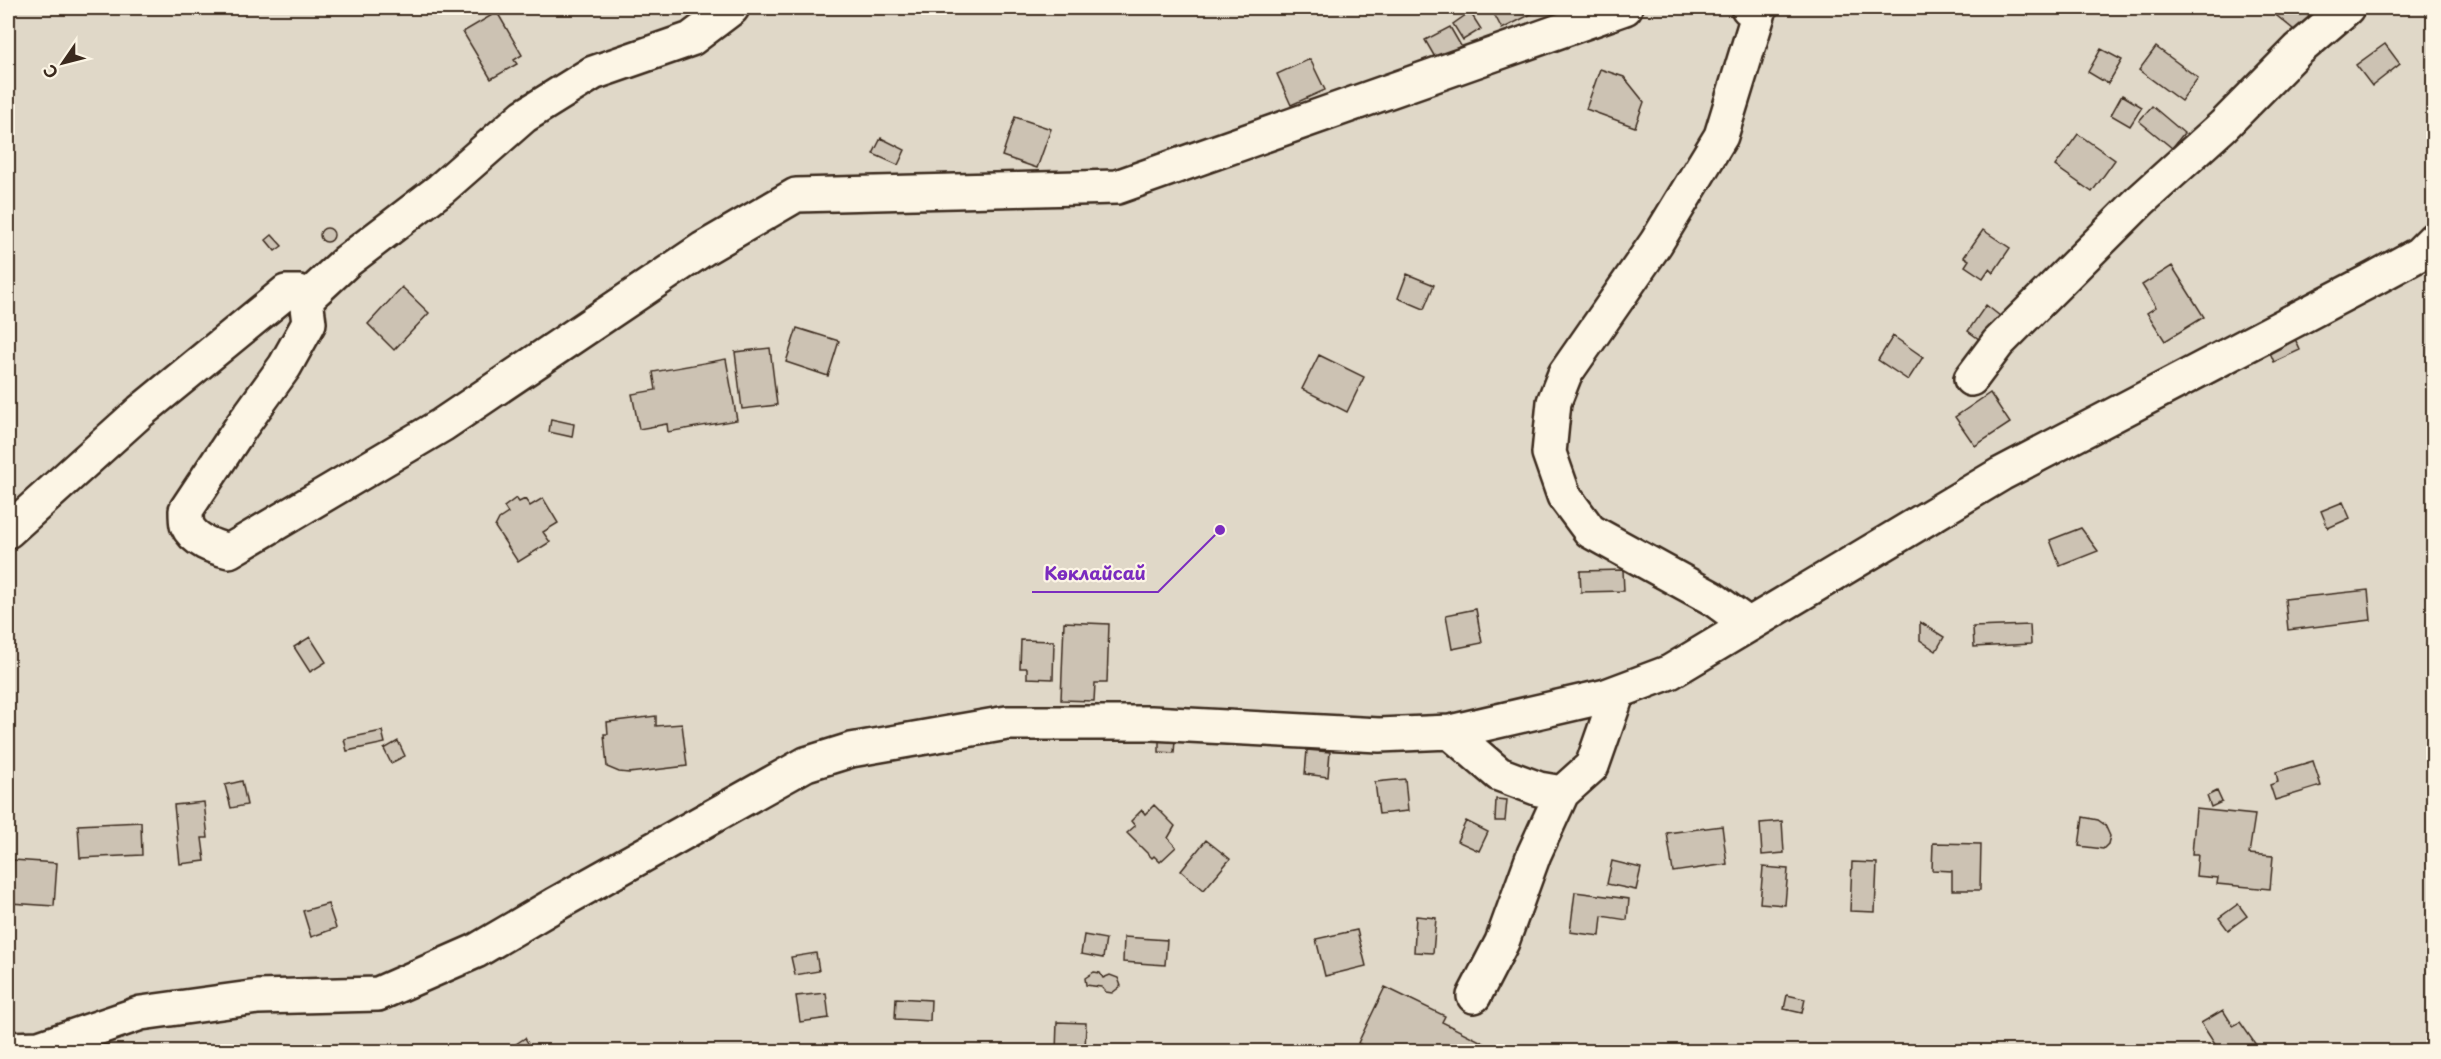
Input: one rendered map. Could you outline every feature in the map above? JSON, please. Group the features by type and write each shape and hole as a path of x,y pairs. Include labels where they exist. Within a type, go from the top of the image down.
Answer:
{"street":[{"path":"306,299 347,261 441,189 524,116 593,73 691,39 732,8"},
{"path":"8,531 141,411 286,292 299,292 306,299 309,323 285,366 186,510 187,525 198,538 213,547 229,551 442,425 703,249 796,195 1117,187 1625,8"},
{"path":"1748,8 1759,12 1721,136 1656,243 1565,374 1554,402 1549,453 1564,496 1590,531 1712,598 1749,625"},
{"path":"1971,379 1998,343 2140,201 2223,126 2298,50 2347,8"},
{"path":"8,1049 39,1047 141,1013 258,997 378,994 476,951 806,764 851,750 1007,723 1151,723 1378,735 1450,732 1618,692 1670,672 2001,474 2419,254 2433,238"},
{"path":"1474,996 1502,942 1534,854 1562,793 1592,766 1618,692"},
{"path":"1450,732 1499,774 1539,789 1562,793"}],"shaded area":[{"path":"8,8 2433,8 2433,1051 8,1051"}],"building":[{"path":"1491,8 1535,8 1537,11 1502,29"},
{"path":"2267,8 2299,8 2311,18 2298,33"},
{"path":"497,12 522,55 514,60 517,64 491,79 463,32"},
{"path":"1470,12 1481,29 1463,40 1453,24"},
{"path":"1450,27 1461,46 1436,59 1425,40"},
{"path":"2385,44 2400,64 2372,86 2356,65"},
{"path":"2156,47 2198,78 2181,101 2139,70"},
{"path":"2101,49 2122,60 2108,84 2088,72"},
{"path":"1310,59 1325,90 1291,105 1277,74"},
{"path":"1600,69 1624,77 1644,102 1635,127 1586,109"},
{"path":"2122,95 2142,107 2130,126 2111,115"},
{"path":"2152,106 2184,133 2172,148 2139,121"},
{"path":"1015,117 1051,129 1037,168 1002,156"},
{"path":"2078,134 2115,160 2092,192 2055,166"},
{"path":"881,138 905,150 898,165 873,154"},
{"path":"327,228 332,230 334,235 332,240 327,242 322,240 320,235 322,230"},
{"path":"1983,230 2010,248 1993,273 1989,269 1983,278 1965,266 1969,260 1964,257"},
{"path":"272,235 282,246 275,251 266,240"},
{"path":"2172,266 2204,317 2165,341 2147,313 2156,307 2142,285"},
{"path":"1407,274 1434,285 1424,309 1398,298"},
{"path":"402,287 429,313 394,350 368,324"},
{"path":"1986,305 2005,320 1987,345 1968,331"},
{"path":"797,328 839,341 828,376 786,362"},
{"path":"2292,332 2300,350 2274,362 2266,343"},
{"path":"1893,336 1923,357 1908,380 1878,360"},
{"path":"770,348 777,405 742,409 735,352"},
{"path":"1319,355 1364,377 1347,412 1302,389"},
{"path":"726,359 737,420 668,432 667,424 639,429 632,394 656,390 653,372"},
{"path":"1990,393 2010,423 1975,446 1955,417"},
{"path":"551,419 574,424 572,437 549,432"},
{"path":"516,498 519,502 525,499 530,506 543,498 558,523 543,532 550,542 518,562 495,527 499,519 508,513 504,507"},
{"path":"2343,502 2350,518 2328,528 2321,511"},
{"path":"2081,528 2098,551 2060,566 2050,540"},
{"path":"1623,570 1624,591 1581,592 1580,571"},
{"path":"2368,590 2371,620 2288,630 2285,599"},
{"path":"1476,609 1482,643 1452,649 1446,615"},
{"path":"1064,622 1109,624 1107,683 1095,683 1094,701 1061,700"},
{"path":"1920,622 1944,637 1936,651 1920,640"},
{"path":"2030,625 2031,644 1974,647 1973,627"},
{"path":"310,637 326,662 310,672 294,647"},
{"path":"1021,640 1054,641 1053,679 1027,678 1027,668 1020,668"},
{"path":"656,716 656,726 682,724 687,766 629,773 607,767 604,734 608,734 607,722"},
{"path":"382,731 385,743 347,751 344,739"},
{"path":"1159,740 1175,740 1174,753 1159,752"},
{"path":"398,741 405,756 391,763 384,749"},
{"path":"1307,750 1330,752 1328,777 1305,774"},
{"path":"2313,761 2321,786 2275,800 2270,785 2278,782 2276,772"},
{"path":"1405,779 1408,811 1379,814 1375,782"},
{"path":"242,781 247,805 231,808 225,785"},
{"path":"2217,791 2222,802 2211,807 2207,796"},
{"path":"1496,799 1507,800 1505,821 1495,821"},
{"path":"204,802 208,838 202,838 205,861 180,864 174,805"},
{"path":"1154,805 1175,826 1168,838 1176,847 1160,862 1154,856 1152,858 1127,833 1135,826 1131,821 1142,810 1145,814"},
{"path":"2196,809 2255,815 2249,854 2273,856 2270,889 2217,884 2218,878 2196,876 2198,854 2192,854"},
{"path":"2083,817 2098,820 2105,825 2110,836 2108,844 2103,849 2079,846"},
{"path":"1466,821 1488,832 1479,851 1457,841"},
{"path":"1782,821 1784,853 1762,855 1760,823"},
{"path":"141,822 142,855 80,858 78,825"},
{"path":"1722,826 1727,864 1673,872 1667,833"},
{"path":"1206,840 1230,859 1204,890 1181,871"},
{"path":"1933,843 1981,844 1980,890 1952,890 1952,871 1932,870"},
{"path":"13,860 57,863 54,906 10,903"},
{"path":"1612,861 1641,868 1636,890 1607,884"},
{"path":"1852,862 1877,863 1875,912 1850,911"},
{"path":"1763,867 1788,869 1785,905 1760,903"},
{"path":"1575,892 1629,899 1627,920 1602,916 1600,936 1570,932"},
{"path":"328,904 336,928 311,937 303,911"},
{"path":"2238,904 2247,916 2228,930 2219,918"},
{"path":"1416,916 1436,918 1433,953 1414,952"},
{"path":"1357,930 1366,966 1325,976 1316,939"},
{"path":"1084,935 1106,939 1103,958 1081,954"},
{"path":"1124,937 1167,940 1165,965 1123,962"},
{"path":"816,953 819,971 795,975 791,957"},
{"path":"1094,972 1100,973 1103,978 1110,975 1118,978 1121,986 1112,993 1106,992 1101,987 1086,985 1085,978"},
{"path":"1385,987 1445,1016 1442,1022 1492,1047 1489,1052 1374,1052 1358,1043"},
{"path":"826,993 829,1018 800,1022 796,996"},
{"path":"1787,995 1805,999 1802,1013 1784,1009"},
{"path":"896,998 931,1000 930,1021 895,1019"},
{"path":"2223,1010 2233,1026 2240,1022 2256,1045 2246,1052 2220,1052 2201,1023"},
{"path":"1057,1022 1086,1023 1085,1052 1056,1052"},
{"path":"525,1038 533,1052 504,1052"}],"place":[{"name":"Көклайсай","path":"1220,530"}]}
